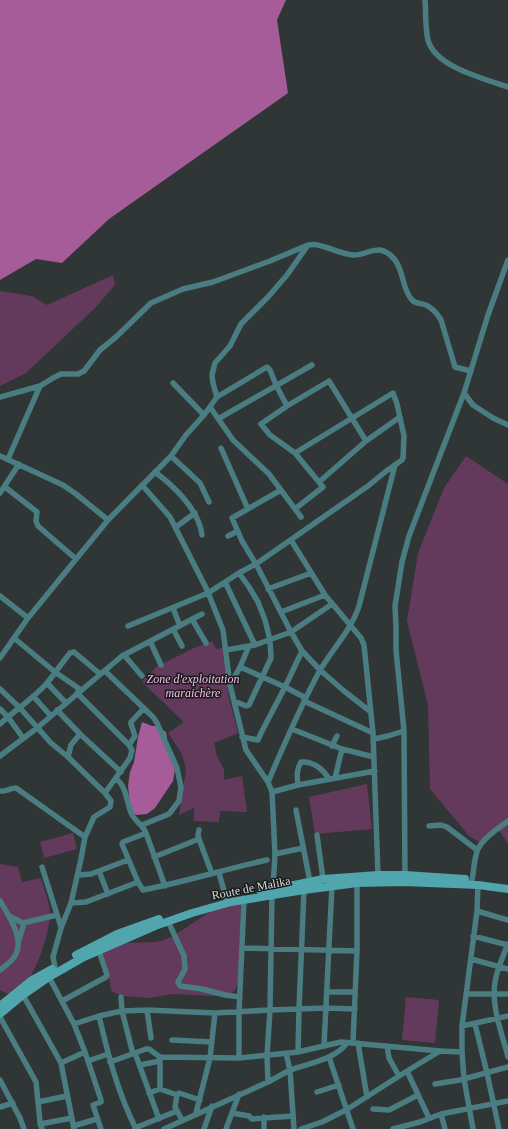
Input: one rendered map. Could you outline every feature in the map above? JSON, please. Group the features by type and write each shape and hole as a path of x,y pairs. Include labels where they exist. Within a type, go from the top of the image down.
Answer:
{"main road":[{"name":"Route de Malika","path":"0,1016 23,995 49,977 84,957 168,921 216,906 323,879 378,875 508,884"},
{"name":"Route de Malika","path":"0,1006 32,980 55,967 117,934 168,915 226,898 404,878"},
{"name":"Route de Malika","path":"475,882 508,889"}],"street":[{"path":"425,0 428,42 434,54 462,71 508,87"},
{"path":"0,397 40,386 61,374 78,374 84,371 100,350 116,337 151,303 182,289 213,282 316,244 352,255 378,250 388,253 395,260 401,271 405,288 411,299 416,303 427,306 442,320 456,368 471,371"},
{"path":"217,397 212,375 215,363 230,346 241,324 268,297 287,275 308,246"},
{"path":"404,878 404,731 396,650 395,606 402,562 409,536 464,393 488,315 508,260"},
{"path":"218,419 312,365"},
{"path":"0,658 28,618 108,520 171,456 217,397 268,367 287,406"},
{"path":"294,509 323,487 294,453 270,435 261,424 287,406 329,382 366,440"},
{"path":"172,383 204,415"},
{"path":"8,459 40,386"},
{"path":"128,626 208,593 256,564 368,486 403,458 404,436 393,393 294,453"},
{"path":"464,393 473,405 493,418 508,425"},
{"path":"210,407 233,440 262,467 281,490 300,517"},
{"path":"319,482 366,440 400,417"},
{"path":"221,448 248,509"},
{"path":"0,456 63,485 108,520"},
{"path":"171,456 200,483 209,502"},
{"path":"0,493 19,464"},
{"path":"268,782 305,699 320,670 356,617 396,464"},
{"path":"155,472 176,489 195,513 202,535"},
{"path":"142,485 170,517 208,593 223,630 230,685 246,750 268,782 272,792 274,854 270,1010 267,1056 268,1082"},
{"path":"5,487 37,512 36,521 38,526 76,559"},
{"path":"281,490 232,518 268,589 302,651 320,670 371,712"},
{"path":"176,527 195,513"},
{"path":"228,536 238,531"},
{"path":"291,540 325,595 361,638 364,645 374,739 378,875"},
{"path":"234,701 246,706 249,705 271,658 270,640 265,620 258,602 239,573"},
{"path":"268,589 311,573"},
{"path":"225,582 252,645"},
{"path":"281,612 325,595"},
{"path":"0,596 28,618"},
{"path":"226,650 252,645 291,632 332,604"},
{"path":"173,608 180,626"},
{"path":"1,754 37,728 79,691 124,655 202,614"},
{"path":"192,619 206,643"},
{"path":"173,629 182,646"},
{"path":"14,638 79,691 132,750 130,758 105,793"},
{"path":"150,641 161,665"},
{"path":"230,685 252,645"},
{"path":"242,737 258,740 302,651"},
{"path":"0,724 47,683 70,653 74,652 102,672 153,717 177,768 181,787 179,801 169,814 142,825"},
{"path":"124,655 142,676"},
{"path":"240,666 261,677 285,686 305,699 373,733"},
{"path":"47,683 66,703"},
{"path":"0,689 20,708 51,743 60,752 68,757 105,793 111,801 110,806 94,817 85,837 71,903 61,928 54,958 55,967"},
{"path":"33,696 51,716"},
{"path":"129,746 135,736 131,722 144,708"},
{"path":"0,709 8,717 23,738"},
{"path":"57,710 80,734 121,772"},
{"path":"292,729 332,746 374,757"},
{"path":"374,739 404,731"},
{"path":"68,757 71,745 80,734"},
{"path":"332,746 337,736"},
{"path":"332,778 342,749"},
{"path":"298,785 296,773 301,762 316,765 332,778"},
{"path":"272,792 298,785 375,770"},
{"path":"116,779 123,788 132,815 137,823 142,825 144,828 165,886"},
{"path":"0,791 3,792 16,788 85,837"},
{"path":"296,810 310,882"},
{"path":"473,1129 464,1079 462,1026 476,910 475,882 477,850 482,843 508,821"},
{"path":"429,826 441,825 447,827 477,850"},
{"path":"199,830 199,839 212,874"},
{"path":"146,833 123,842 122,844 138,882 143,890 219,873 267,860"},
{"path":"317,835 323,879"},
{"path":"154,857 199,839"},
{"path":"274,854 303,848"},
{"path":"78,874 91,874 128,860"},
{"path":"42,867 61,928"},
{"path":"99,871 108,894"},
{"path":"219,873 226,898"},
{"path":"71,903 86,902 138,882"},
{"path":"357,883 357,951 353,1043 367,1097"},
{"path":"324,1046 332,886"},
{"path":"298,1052 304,890"},
{"path":"239,1058 239,1012 244,900"},
{"path":"0,901 9,916 18,940"},
{"path":"476,910 508,920"},
{"path":"9,916 23,923 57,915"},
{"path":"168,921 184,956 185,969 178,982 180,986 240,997"},
{"path":"0,970 12,960 16,954 23,923"},
{"path":"473,936 508,945 499,966 494,993 498,1019 508,1057"},
{"path":"242,948 357,951"},
{"path":"62,1000 106,977 107,975 99,950"},
{"path":"471,959 508,969"},
{"path":"49,977 74,1024 86,1052 101,1100 93,1105 101,1129"},
{"path":"327,992 355,992"},
{"path":"466,994 508,994"},
{"path":"23,995 61,1063 73,1128 98,1119"},
{"path":"121,997 122,1011 134,1053 140,1065 158,1119"},
{"path":"74,1024 122,1011 147,1010 215,1013 326,1008 355,1009"},
{"path":"147,1010 151,1038"},
{"path":"196,1113 210,1058 215,1013"},
{"path":"0,1016 36,1082 41,1126 72,1118"},
{"path":"99,1016 110,1062 125,1107 135,1129 177,1111"},
{"path":"462,1026 508,1016"},
{"path":"475,1024 499,1129"},
{"path":"172,1040 212,1042"},
{"path":"140,1065 160,1059 239,1058 267,1056 298,1052 341,1042 462,1052"},
{"path":"164,1129 196,1113 268,1082 290,1070 329,1057 353,1043"},
{"path":"387,1046 389,1058 399,1076"},
{"path":"110,1062 149,1049 160,1059 160,1089"},
{"path":"302,1129 322,1122 346,1110 440,1051"},
{"path":"61,1063 86,1052"},
{"path":"286,1053 290,1070 294,1129"},
{"path":"88,1061 108,1054"},
{"path":"329,1057 353,1129"},
{"path":"435,1084 464,1079 508,1067"},
{"path":"407,1071 429,1118"},
{"path":"0,1080 13,1103 24,1129"},
{"path":"317,1092 339,1086"},
{"path":"149,1093 160,1089 177,1095 179,1094 200,1100"},
{"path":"226,1129 239,1094"},
{"path":"177,1095 175,1105 182,1120"},
{"path":"372,1109 389,1110 418,1095"},
{"path":"38,1102 67,1096"},
{"path":"393,1129 420,1122 441,1114 494,1105 508,1101"},
{"path":"0,1107 13,1103"},
{"path":"204,1129 212,1106"},
{"path":"232,1113 249,1116 252,1119 292,1116"},
{"path":"441,1114 445,1129"},
{"path":"264,1118 264,1129"},
{"path":"322,1122 323,1129"}],"green space":[{"path":"113,275 115,285 96,307 26,373 0,386 0,291 32,296 47,305"},
{"path":"466,456 508,484 508,844 499,830 483,844 469,836 430,789 428,705 407,621 418,553 444,488"},
{"name":"Zone d'exploitation maraichère","path":"212,641 216,649 225,647 228,694 238,733 214,743 217,756 224,770 224,780 242,776 247,812 220,811 219,822 194,821 194,808 179,815 186,770 182,754 168,733 184,722 142,682 156,667 194,648"},
{"path":"367,784 372,829 315,834 309,797"},
{"path":"73,833 77,849 44,858 40,842"},
{"path":"0,864 18,867 22,882 41,878 48,899 50,912 49,927 41,955 30,977 8,994 0,990"},
{"path":"241,904 238,983 235,990 231,993 227,995 215,996 173,994 149,998 123,996 111,990 109,978 101,953 125,943 156,942 164,940 175,935 211,911"},
{"path":"406,997 439,1000 435,1043 402,1040"}],"shaded area":[{"path":"0,0 286,0 277,20 288,93 109,219 62,263 36,259 0,280"},
{"path":"142,722 156,726 166,732 168,746 175,770 173,781 155,808 147,814 136,815 131,811 128,786"}]}
